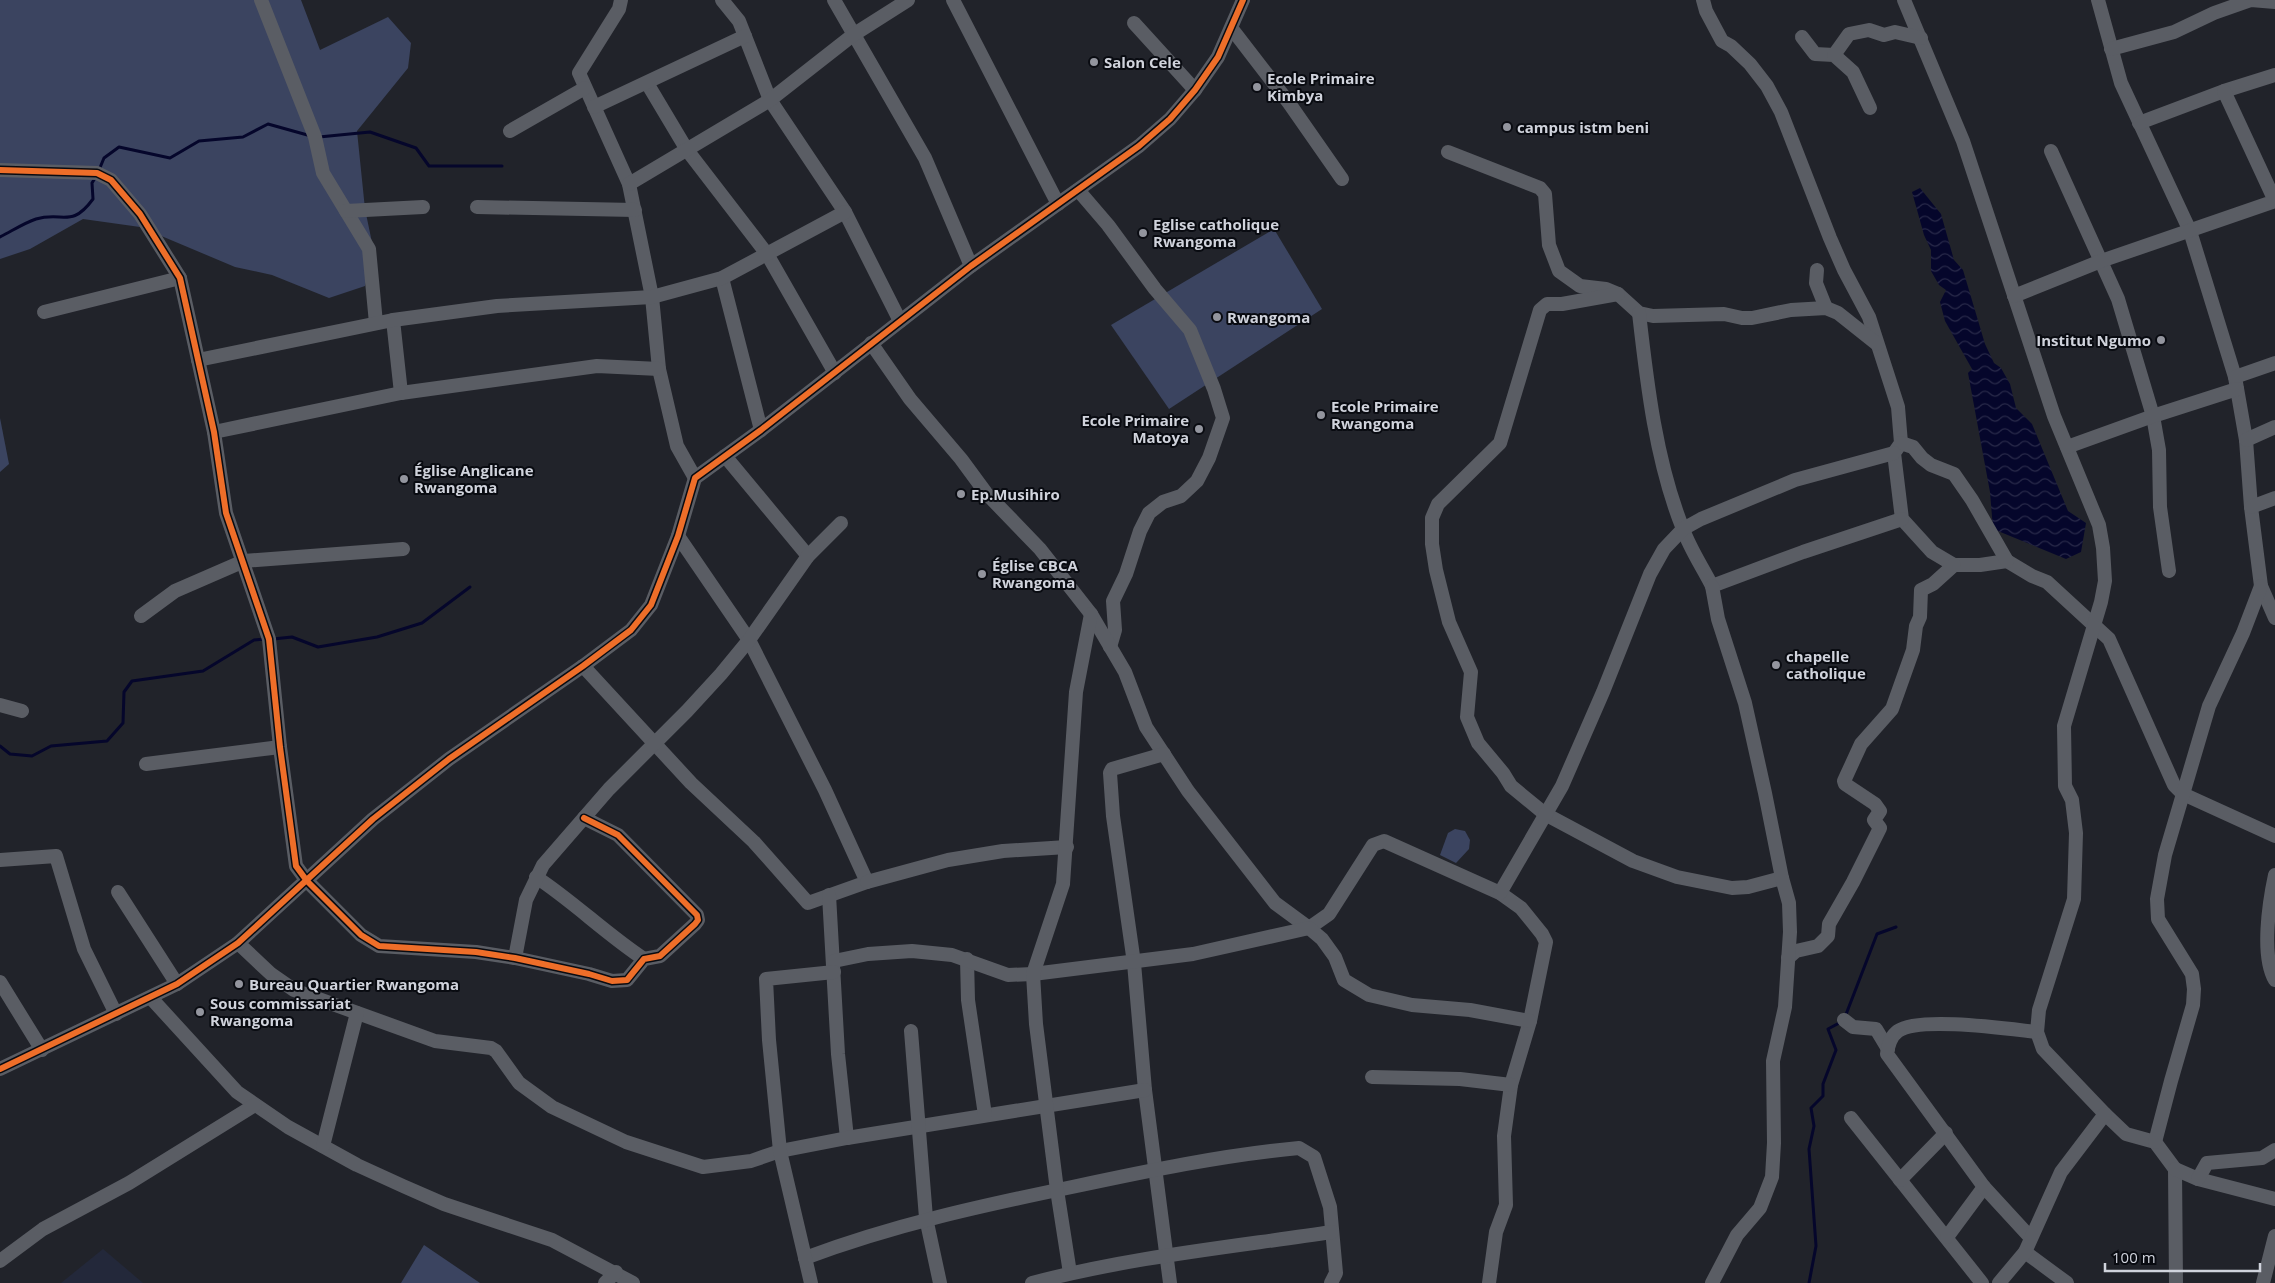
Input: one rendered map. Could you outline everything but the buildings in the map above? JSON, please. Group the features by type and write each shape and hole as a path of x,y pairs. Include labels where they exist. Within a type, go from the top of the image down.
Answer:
{"street":[{"path":"261,0 315,137 323,173 369,249 376,324"},
{"path":"621,0 619,9 578,73 629,184 652,297 660,369 677,446 695,478"},
{"path":"722,0 739,21 770,100 845,212 900,321"},
{"path":"834,0 925,158 972,266"},
{"path":"629,184 770,100 853,35 908,0"},
{"path":"953,0 1058,204"},
{"path":"0,1069 151,998 177,984 238,943 373,819 449,759 583,666 631,630 651,605 678,536 695,478 761,430 972,266 1139,146 1170,118 1195,90 1218,57 1232,29 1243,0"},
{"path":"1703,0 1706,11 1722,41 1731,46 1750,64 1766,86 1781,112 1830,238 1844,270 1869,317 1898,407 1902,519 1932,552 1954,565 1980,565 2007,561"},
{"path":"1904,0 1922,38 1963,141 2054,416 2099,525 2103,548 2105,581 2064,726 2065,786 2072,800 2076,833 2074,899 2040,1010 2037,1032 2043,1048 2104,1114 2126,1134 2155,1142 2175,1169 2198,1179 2275,1199"},
{"path":"2098,0 2122,83 2190,231 2236,383 2246,440 2251,507 2261,586 2275,618"},
{"path":"2111,49 2174,32 2214,13 2251,0 2275,2"},
{"path":"1134,23 1195,90"},
{"path":"1232,29 1290,103 1342,178"},
{"path":"1834,55 1848,34 1868,30 1884,35 1895,32 1922,38"},
{"path":"594,107 745,36"},
{"path":"1802,37 1815,54 1834,55 1854,72 1870,108"},
{"path":"2139,123 2224,91 2275,75"},
{"path":"647,83 687,150 767,254 835,373"},
{"path":"510,131 585,88"},
{"path":"2014,296 2101,261 2275,201 2224,91"},
{"path":"2051,151 2118,299 2153,416 2159,450 2160,507 2169,571"},
{"path":"1448,152 1540,188 1545,194 1549,245 1555,265 1559,271 1580,286 1606,289 1618,294 1639,312 1653,316 1724,314 1752,318 1792,310 1826,308 1838,313 1877,344"},
{"path":"0,170 97,173 111,180 140,214 180,278 214,432 226,513 244,561 269,639 280,747 296,866 307,881 361,935 378,946 476,952 515,958 617,982 627,980 644,959 660,956 695,924 698,920 697,915 618,835 584,818"},
{"path":"1078,190 1108,225 1155,289 1190,330 1214,389 1223,418 1209,458 1197,481 1181,496 1163,502 1150,513 1140,531 1126,574 1114,602 1115,630 1110,647"},
{"path":"346,210 422,207"},
{"path":"477,207 635,210"},
{"path":"198,360 393,320 497,306 652,297 722,278 845,212"},
{"path":"1817,270 1816,283 1826,308"},
{"path":"44,312 180,278"},
{"path":"722,278 761,430"},
{"path":"1618,294 1562,304 1547,304 1540,310 1500,443 1438,504 1432,518 1432,544 1436,570 1449,622 1471,672 1467,717 1478,743 1503,773 1511,786 1545,814 1633,861 1677,877 1732,888 1748,887 1782,878"},
{"path":"1639,312 1646,376 1660,452 1683,529 1712,586 1718,619 1745,702 1789,903 1785,1007 1773,1061 1774,1143 1772,1177 1760,1208 1737,1235 1712,1283"},
{"path":"393,320 402,393"},
{"path":"871,343 910,399 961,459 986,493 1040,549 1091,614 1124,672 1146,727 1188,791 1275,903 1322,939 1335,958 1344,980 1369,995 1412,1005 1470,1010 1530,1021"},
{"path":"2067,447 2236,383 2275,363"},
{"path":"214,432 402,393 597,366 660,369"},
{"path":"2246,440 2275,426"},
{"path":"1500,893 1562,786 1579,751 1650,574 1664,550 1683,529 1701,519 1795,480 1898,448 1913,447 1922,458 1932,465 1954,474 1972,500 2007,561 2032,576 2047,582 2109,639 2174,785 2183,794 2275,836"},
{"path":"724,456 808,556"},
{"path":"2251,507 2275,498"},
{"path":"1712,586 1803,552 1902,519"},
{"path":"515,958 526,900 543,865 609,789 687,711 749,640 808,556 841,523"},
{"path":"678,536 749,640 825,790 867,882"},
{"path":"141,616 175,590 244,561 403,549"},
{"path":"1788,958 1796,951 1818,946 1828,936 1828,924 1853,882 1880,828 1874,820 1880,811 1875,804 1845,784 1844,781 1861,744 1892,708 1913,650 1916,626 1920,617 1921,590 1933,584 1954,565"},
{"path":"2155,1142 2193,1005 2194,989 2192,974 2158,919 2157,899 2165,855 2209,706 2243,633 2261,586"},
{"path":"1070,1273 1057,1190 1036,1024 1032,974 1063,884 1076,692 1091,614"},
{"path":"583,666 691,784 754,842 808,904 867,882 948,860 1003,851 1066,847"},
{"path":"0,705 22,711"},
{"path":"146,764 280,747"},
{"path":"1164,754 1112,769 1110,773 1113,816 1134,963 1145,1090 1170,1283"},
{"path":"811,1283 780,1151 769,1040 766,979 834,966 868,954 912,951 952,955 1008,975 1134,963 1193,954 1309,928 1329,914 1373,845 1378,841 1384,841 1500,893 1521,908 1542,934 1546,942 1530,1021 1511,1085 1504,1136 1506,1205 1496,1232 1489,1283"},
{"path":"0,860 56,856 84,949 116,1014"},
{"path":"536,877 565,896 618,942 644,959"},
{"path":"2274,882 2267,959 2275,980"},
{"path":"118,892 177,984"},
{"path":"829,895 838,1054 847,1138"},
{"path":"238,943 283,984 435,1041 491,1048 496,1051 519,1083 552,1107 626,1142 703,1167 751,1161 780,1151 847,1138 1145,1090"},
{"path":"967,959 968,1000 985,1115"},
{"path":"0,982 42,1050"},
{"path":"151,998 237,1092 288,1127 357,1166 444,1204 552,1240 616,1272 633,1283"},
{"path":"322,1146 357,1013"},
{"path":"1844,1020 1853,1027 1876,1028 1888,1049"},
{"path":"2030,1237 1984,1187 1887,1054 1892,1036 1899,1030 1912,1025 1958,1025 2037,1032"},
{"path":"911,1031 926,1218 940,1283"},
{"path":"1372,1076 1460,1079 1511,1085"},
{"path":"0,1261 43,1229 129,1183 255,1105"},
{"path":"1999,1283 2025,1252 2030,1237 2061,1172 2104,1114"},
{"path":"1851,1118 1982,1283"},
{"path":"1900,1180 1946,1133"},
{"path":"805,1258 854,1239 926,1218 1156,1169 1299,1148 1314,1158 1330,1207 1336,1273 1331,1283"},
{"path":"2198,1179 2207,1163 2262,1158 2275,1150"},
{"path":"2175,1169 2176,1283"},
{"path":"1947,1237 1984,1187"},
{"path":"1032,1283 1070,1273 1167,1256 1332,1232"},
{"path":"2263,1283 2275,1236"},
{"path":"2025,1252 2067,1283"},
{"path":"605,1283 616,1272"}],"shaded area":[{"path":"0,0 301,0 320,50 388,17 411,43 408,68 357,131 365,209 374,252 365,286 329,298 272,275 235,267 140,227 83,219 30,249 0,259"},
{"name":"Rwangoma","path":"1274,229 1322,309 1169,409 1111,325"},
{"path":"0,418 9,464 0,472"},
{"path":"1455,829 1465,831 1470,840 1469,849 1456,863 1440,855 1448,833"},
{"path":"424,1245 480,1283 401,1283"},
{"path":"103,1249 143,1283 61,1283"}],"water":[{"path":"1920,188 1941,214 1954,260 1963,270 1985,344 1994,363 2001,368 2010,384 2016,408 2032,424 2068,511 2086,523 2081,552 2066,559 1993,529 1990,492 1968,373 1972,369 1945,321 1940,302 1946,290 1939,285 1931,271 1931,250 1924,235 1912,192"}],"waterway":[{"path":"99,170 104,158 119,147 170,158 199,141 243,137 268,124 311,136"},
{"path":"319,137 370,132 416,148 429,166 502,166"},
{"path":"0,237 36,219 79,214 93,199 92,183 95,178"},
{"path":"273,639 292,637 318,647 377,637 422,623 470,587"},
{"path":"0,746 10,754 32,756 51,746 107,741 123,723 124,692 132,681 203,671 254,640 265,639"},
{"path":"1845,1017 1877,934 1896,927"},
{"path":"1809,1283 1816,1246 1809,1149 1814,1126 1811,1108 1823,1096 1823,1084 1836,1050 1828,1029 1841,1022"}],"cycle path":[{"path":"0,1069 177,984 238,943 373,819 449,759 583,666 631,630 651,605 678,536 695,478 761,430 971,266 1139,146 1170,119 1195,90 1218,57 1243,0"},
{"path":"0,170 97,173 111,180 140,214 180,278 214,432 226,513 269,639 280,747 296,866 307,881 361,935 379,946 476,952 515,958 589,974 612,981 627,980 644,959 660,956 695,924 698,920 697,915 618,835 584,818"}],"place":[{"name":"Salon Cele","path":"1094,62"},
{"name":"Ecole Primaire Kimbya","path":"1257,87"},
{"name":"campus istm beni","path":"1507,127"},
{"name":"Eglise catholique Rwangoma","path":"1143,233"},
{"name":"Rwangoma","path":"1217,317"},
{"name":"Institut Ngumo","path":"2161,340"},
{"name":"Ecole Primaire Rwangoma","path":"1321,415"},
{"name":"Ecole Primaire Matoya","path":"1199,429"},
{"name":"Église Anglicane Rwangoma","path":"404,479"},
{"name":"Ep.Musihiro","path":"961,494"},
{"name":"Église CBCA Rwangoma","path":"982,574"},
{"name":"chapelle catholique","path":"1776,665"},
{"name":"Bureau Quartier Rwangoma","path":"239,984"},
{"name":"Sous commissariat Rwangoma","path":"200,1012"}]}
